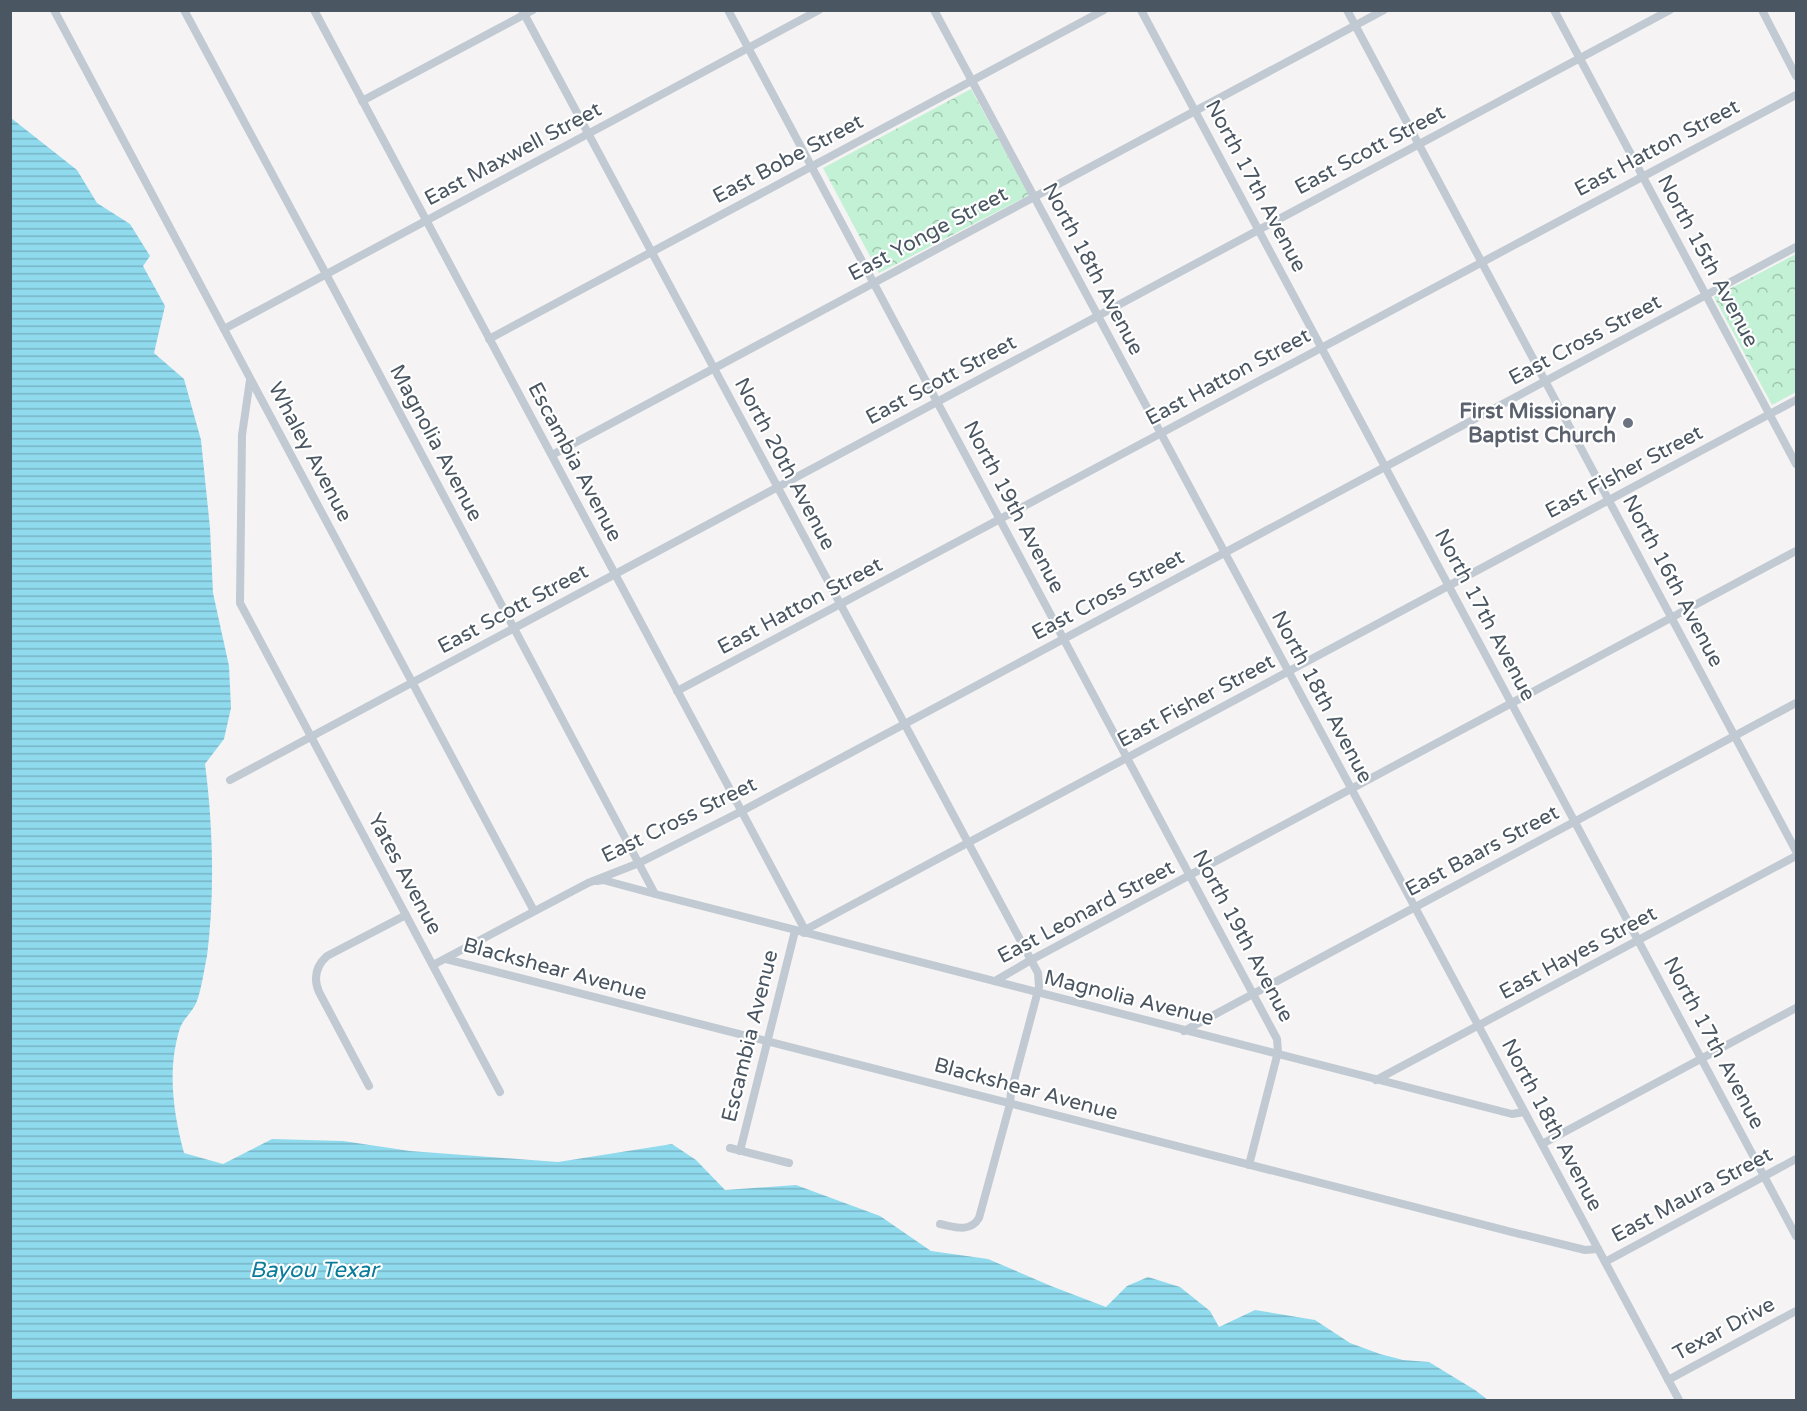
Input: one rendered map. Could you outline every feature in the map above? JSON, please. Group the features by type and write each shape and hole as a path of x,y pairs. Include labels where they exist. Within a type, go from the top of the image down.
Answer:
{"street":[{"name":"Whaley Avenue","path":"54,10 534,911"},
{"name":"Magnolia Avenue","path":"184,10 655,894"},
{"name":"Escambia Avenue","path":"314,10 742,811 801,931 767,1042 740,1151"},
{"name":"North 19th Avenue","path":"728,10 1255,993 1277,1039 1277,1054"},
{"name":"East Maxwell Street","path":"224,329 819,10"},
{"name":"North 18th Avenue","path":"934,10 1679,1401"},
{"name":"East Bobe Street","path":"489,339 1104,10"},
{"name":"North 17th Avenue","path":"1141,10 1797,1236"},
{"name":"North 16th Avenue","path":"1347,10 1797,851"},
{"name":"East Yonge Street","path":"552,455 1384,10"},
{"name":"North 15th Avenue","path":"1554,10 1797,465"},
{"name":"East Scott Street","path":"230,780 1670,10"},
{"path":"1762,10 1797,76"},
{"path":"362,101 526,12"},
{"name":"North 20th Avenue","path":"526,12 651,253 1040,980 979,1218 973,1226 968,1228 940,1224"},
{"name":"East Hatton Street","path":"677,691 1797,95"},
{"name":"East Cross Street","path":"433,965 588,883 639,863 742,811 1797,247"},
{"name":"Yates Avenue","path":"250,380 242,435 240,603 500,1092"},
{"name":"East Fisher Street","path":"801,931 1797,400"},
{"name":"East Leonard Street","path":"995,981 1797,551"},
{"name":"East Baars Street","path":"1184,1030 1797,703"},
{"name":"East Hayes Street","path":"1376,1080 1797,856"},
{"name":"Magnolia Avenue","path":"588,883 603,880 1376,1080 1512,1114 1524,1112"},
{"path":"369,1086 319,992 316,973 327,956 406,915"},
{"name":"Blackshear Avenue","path":"446,959 1585,1250 1598,1249"},
{"path":"1542,1144 1797,1008"},
{"path":"1249,1165 1277,1054"},
{"path":"730,1148 789,1163"},
{"name":"East Maura Street","path":"1605,1262 1797,1160"},
{"name":"Texar Drive","path":"1668,1380 1797,1311"}],"green space":[{"path":"971,89 1029,195 879,273 823,168"},
{"path":"1796,254 1796,392 1772,405 1714,297"}],"water":[{"name":"Bayou Texar","path":"11,118 77,170 97,203 130,224 150,256 143,266 165,306 154,353 184,379 201,440 210,528 213,593 229,666 231,708 224,739 205,764 212,860 210,933 199,996 180,1028 173,1075 174,1106 184,1153 223,1164 272,1139 343,1141 410,1151 558,1162 672,1144 696,1160 725,1190 796,1185 880,1216 931,1251 988,1259 1106,1307 1127,1286 1148,1277 1180,1287 1210,1311 1219,1327 1255,1310 1315,1320 1350,1343 1403,1360 1429,1362 1488,1400 11,1400"}],"place":[{"name":"First Missionary Baptist Church","path":"1628,423"}]}
